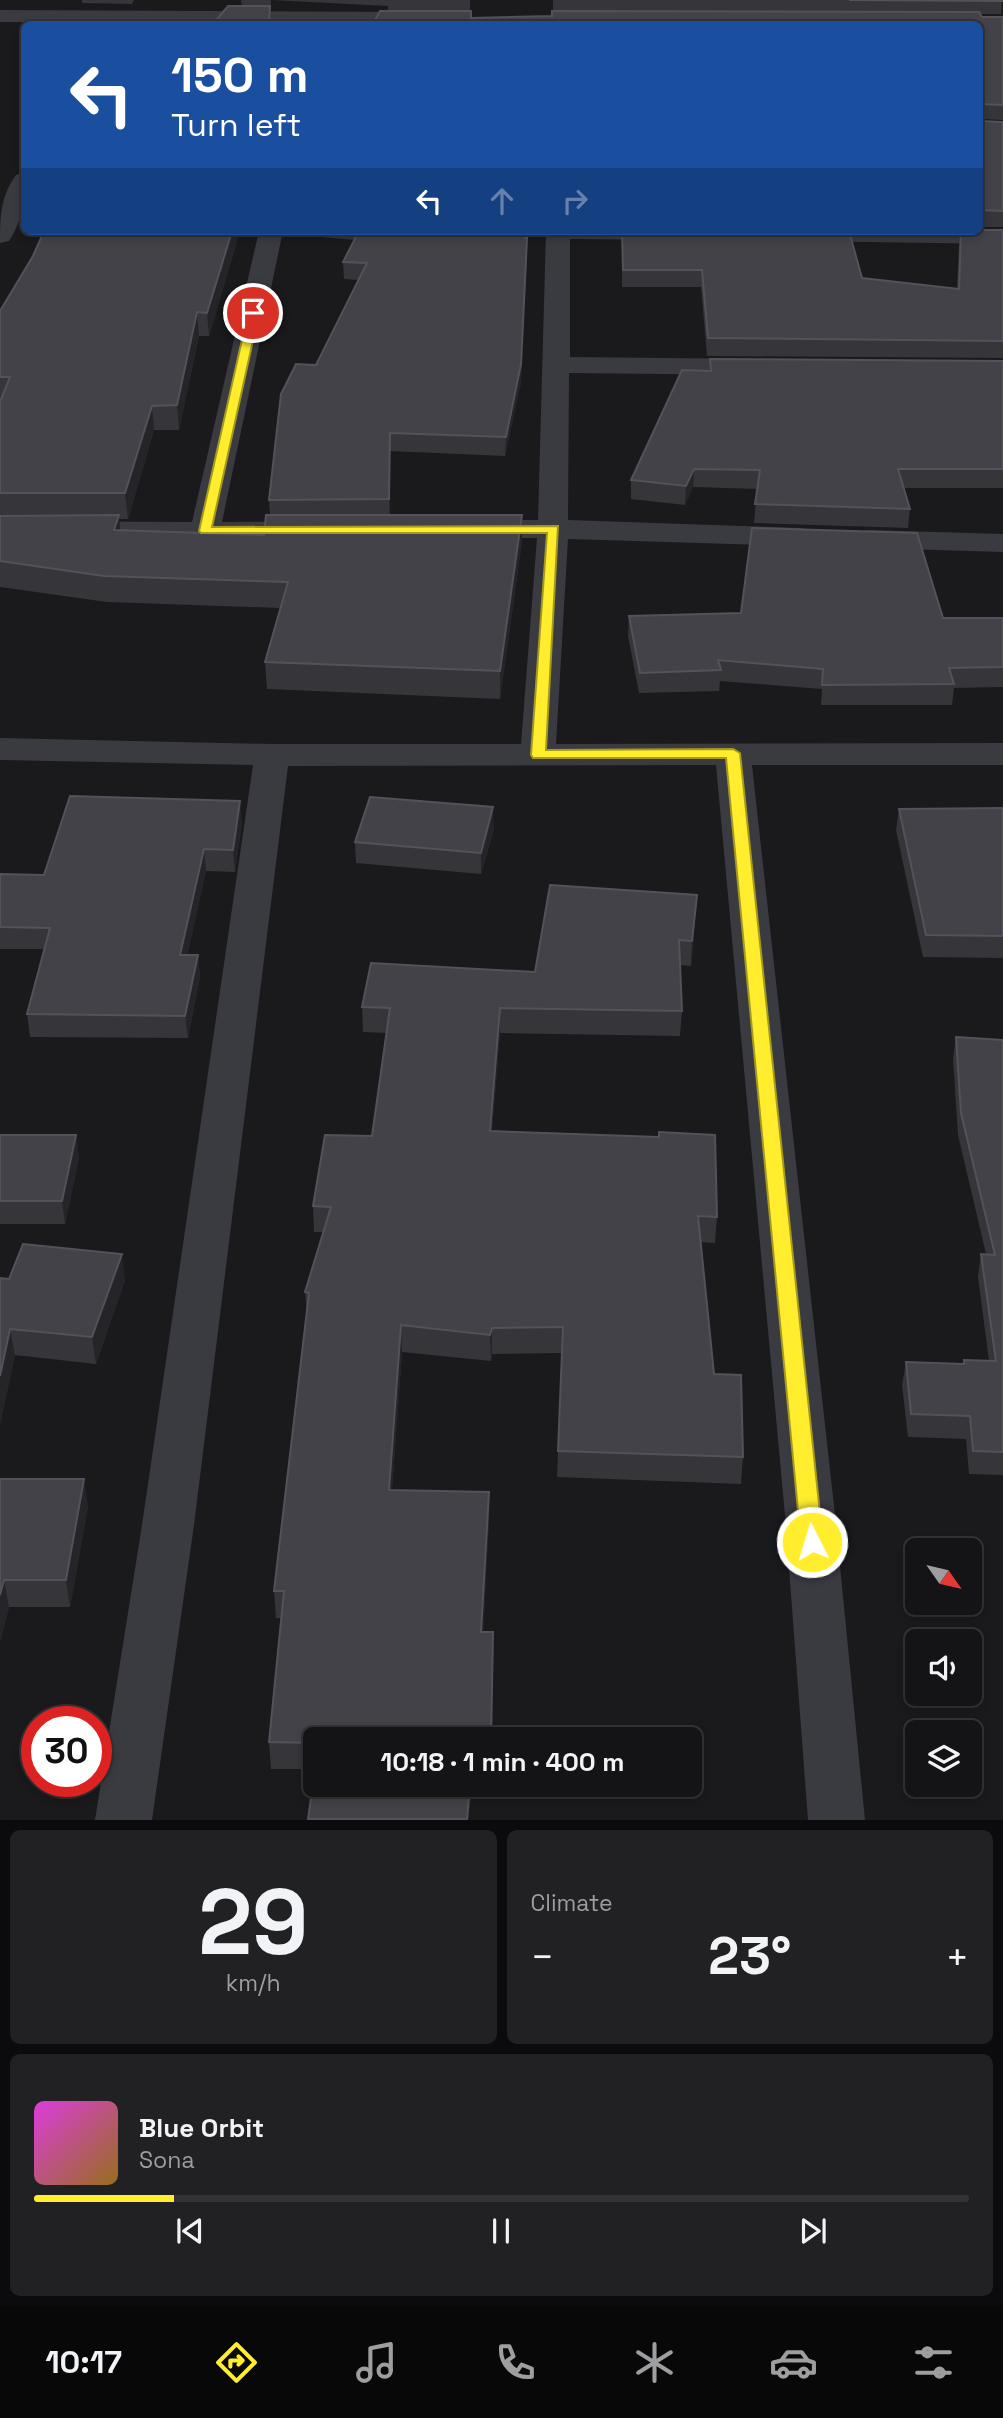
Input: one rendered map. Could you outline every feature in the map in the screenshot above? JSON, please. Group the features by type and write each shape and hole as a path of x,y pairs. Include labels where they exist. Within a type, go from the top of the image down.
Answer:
{"street":[{"path":"5,11 94,21 449,19"},
{"path":"0,236 21,187"},
{"path":"205,531 270,235"},
{"path":"538,755 553,529 558,235"},
{"path":"854,235 1003,237"},
{"path":"555,365 779,367"},
{"path":"442,530 553,529 1003,543"},
{"path":"0,530 344,530"},
{"path":"0,749 272,755 1003,754"},
{"path":"733,753 810,1515 837,1819"},
{"path":"123,1819 170,1511 272,755"}],"building":[{"path":"849,0 1002,0 1003,1"},
{"path":"228,6 270,6 269,21 216,21"},
{"path":"380,11 471,11 471,18 552,16 552,11 979,12 982,17 1003,17 1003,105 983,104 983,21 375,21"},
{"path":"983,121 1003,122 1003,211 983,210"},
{"path":"983,230 1003,230 1003,341 708,338 702,270 623,270 622,235 850,235 862,278 959,289 961,235 983,235"},
{"path":"42,235 231,235 207,313 197,312 177,405 152,406 125,493 0,493 0,402 10,377 0,377 0,311 33,256"},
{"path":"357,235 525,235 527,238 521,364 506,437 390,433 389,499 269,500 281,394 296,364 316,365 367,263 343,262"},
{"path":"710,359 1003,361 1003,469 898,469 910,509 755,504 760,470 694,469 686,486 631,480 682,370 711,371"},
{"path":"119,515 114,530 264,535 266,515 522,515 500,671 265,662 288,582 104,576 0,561 0,516"},
{"path":"752,528 917,533 943,618 1003,618 1003,667 949,668 954,684 822,685 823,669 718,660 721,670 640,673 629,616 741,613"},
{"path":"70,796 240,801 233,850 204,849 180,955 198,955 185,1016 27,1014 50,928 0,927 0,874 44,875"},
{"path":"370,797 493,807 481,853 355,842"},
{"path":"1003,808 1003,936 926,935 899,809"},
{"path":"550,885 697,895 692,941 679,940 682,1011 500,1008 490,1131 659,1137 659,1132 715,1135 717,1217 698,1216 714,1374 741,1375 743,1457 558,1451 563,1327 492,1328 490,1335 401,1325 389,1490 489,1492 481,1632 493,1632 491,1727 303,1727 303,1743 269,1742 284,1591 274,1591 309,1293 305,1292 331,1207 313,1206 325,1135 372,1136 390,1008 362,1007 371,963 535,972"},
{"path":"956,1037 1003,1040 1003,1452 973,1451 970,1416 911,1414 906,1362 964,1364 964,1360 996,1361 981,1254 995,1255 961,1113"},
{"path":"0,1135 76,1135 62,1201 0,1201"},
{"path":"23,1244 122,1254 92,1337 10,1329 0,1376 0,1278 9,1279"},
{"path":"0,1479 84,1479 66,1580 4,1580 0,1595"},
{"path":"311,1797 469,1797 467,1819 308,1819"}],"route":[{"path":"253,313 205,531 553,529 538,755 733,753 812,1542"}]}
